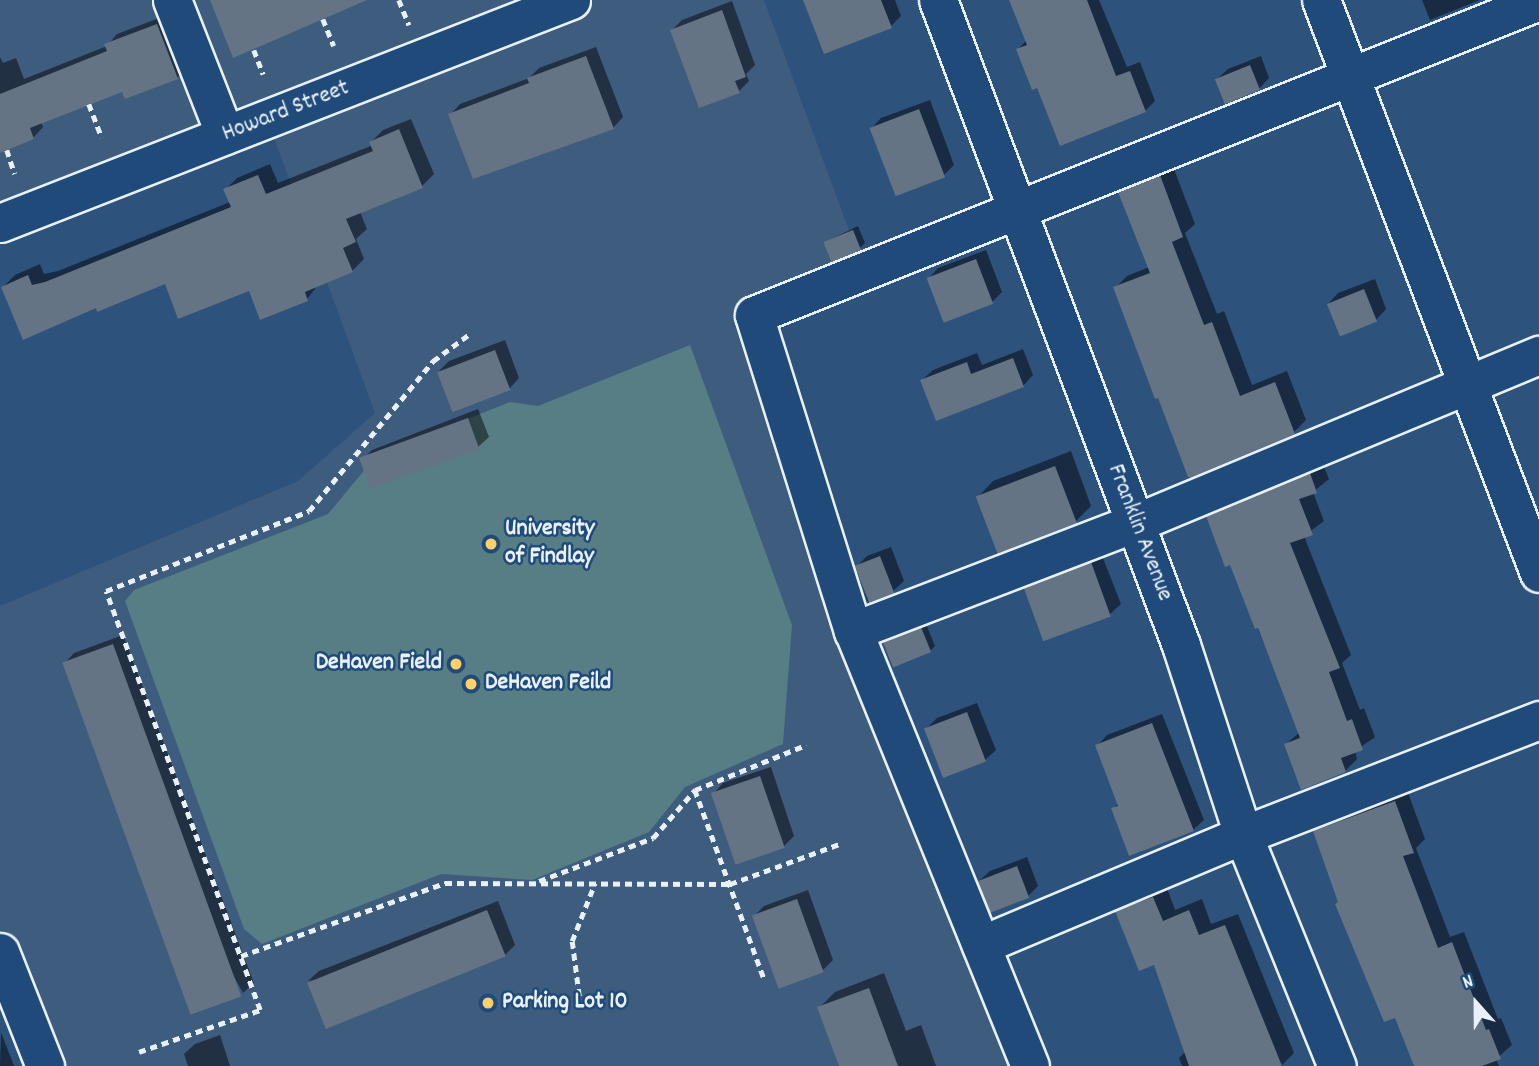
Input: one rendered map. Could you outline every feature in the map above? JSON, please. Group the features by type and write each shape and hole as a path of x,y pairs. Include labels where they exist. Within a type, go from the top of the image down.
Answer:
{"street":[{"path":"172,0 225,135"},
{"name":"Howard Street","path":"0,223 572,0"},
{"name":"Franklin Avenue","path":"938,0 1181,645 1243,835 1331,1064"},
{"path":"1321,0 1539,573"},
{"path":"1030,1066 853,631 754,315 1351,79 1539,1"},
{"path":"853,631 1135,523 1539,355"},
{"path":"981,945 1243,835 1539,720"},
{"path":"0,952 45,1066"}],"path":[{"path":"323,19 334,46"},
{"path":"254,50 263,74"},
{"path":"89,104 102,138"},
{"path":"7,150 15,174"},
{"path":"139,1052 260,1010 106,591 309,511 433,362 471,333"},
{"path":"535,883 653,838 695,790 806,745"},
{"path":"695,790 765,981"},
{"path":"241,956 444,883 730,884 842,843"},
{"path":"579,996 572,941 595,883"}],"shaded area":[{"name":"University of Findlay","path":"0,0 764,0 864,271 755,315 1012,1066 46,1066 0,949 0,606 298,481 375,413 267,119 0,223"}],"green space":[{"name":"DeHaven Feild","path":"690,345 792,625 783,744 685,787 649,832 532,880 441,874 262,944 244,929 125,601 134,590 328,514 377,455 510,402 538,406"}],"building":[{"path":"210,0 367,0 233,58"},
{"path":"803,0 881,0 892,28 824,54"},
{"path":"1009,0 1087,0 1116,76 1130,71 1146,112 1060,146 1037,88 1032,90 1016,49 1027,45"},
{"path":"722,10 746,77 735,81 740,93 699,108 670,30"},
{"path":"157,24 178,79 125,99 122,92 30,128 34,139 0,153 0,94 107,51 104,44"},
{"path":"586,56 614,129 473,179 448,114 529,83 527,78"},
{"path":"1250,65 1260,90 1225,104 1215,79"},
{"path":"919,109 945,177 896,196 870,128"},
{"path":"399,129 423,188 346,219 356,242 343,248 353,272 305,292 308,301 260,320 249,291 178,319 165,284 97,312 96,308 23,340 1,287 28,275 32,285 45,282 231,207 223,189 258,175 266,194 373,151 369,142"},
{"path":"1160,175 1183,237 1172,242 1204,325 1212,322 1240,396 1275,382 1295,434 1192,477 1188,477 1158,398 1155,399 1113,287 1150,273 1118,192"},
{"path":"853,230 861,250 832,262 823,242"},
{"path":"976,259 993,304 944,323 927,278"},
{"path":"1364,289 1377,321 1340,336 1327,304"},
{"path":"495,350 510,390 453,412 437,372"},
{"path":"1013,358 1024,387 936,421 920,380 967,362 971,374"},
{"path":"468,418 479,449 370,489 359,458"},
{"path":"1055,466 1077,523 998,553 976,496"},
{"path":"1310,473 1317,493 1299,499 1313,535 1290,543 1340,668 1329,672 1347,721 1352,719 1363,750 1341,758 1346,772 1301,790 1284,744 1300,738 1258,628 1255,629 1230,565 1225,567 1206,516"},
{"path":"880,556 894,593 869,603 855,566"},
{"path":"1091,562 1111,617 1043,641 1023,587"},
{"path":"921,627 931,652 893,667 883,642"},
{"path":"113,644 241,996 191,1015 62,662"},
{"path":"967,712 986,761 943,778 924,728"},
{"path":"1152,723 1194,831 1129,856 1111,808 1118,806 1095,745"},
{"path":"760,776 785,848 736,865 711,793"},
{"path":"1395,801 1414,853 1403,856 1438,948 1452,942 1486,1030 1489,1029 1501,1059 1482,1066 1414,1066 1395,1018 1384,1022 1335,904 1338,902 1313,831"},
{"path":"1017,866 1029,898 989,913 977,881"},
{"path":"1153,897 1163,921 1189,910 1199,935 1225,925 1282,1066 1189,1066 1154,965 1139,971 1115,911"},
{"path":"797,899 824,972 779,989 752,915"},
{"path":"487,910 506,956 326,1029 307,983"},
{"path":"869,988 898,1066 839,1066 817,1007"}],"place":[{"name":"University of Findlay","path":"491,544"},
{"name":"DeHaven Field","path":"456,664"},
{"name":"DeHaven Feild","path":"471,684"},
{"name":"Parking Lot 10","path":"488,1003"}]}
